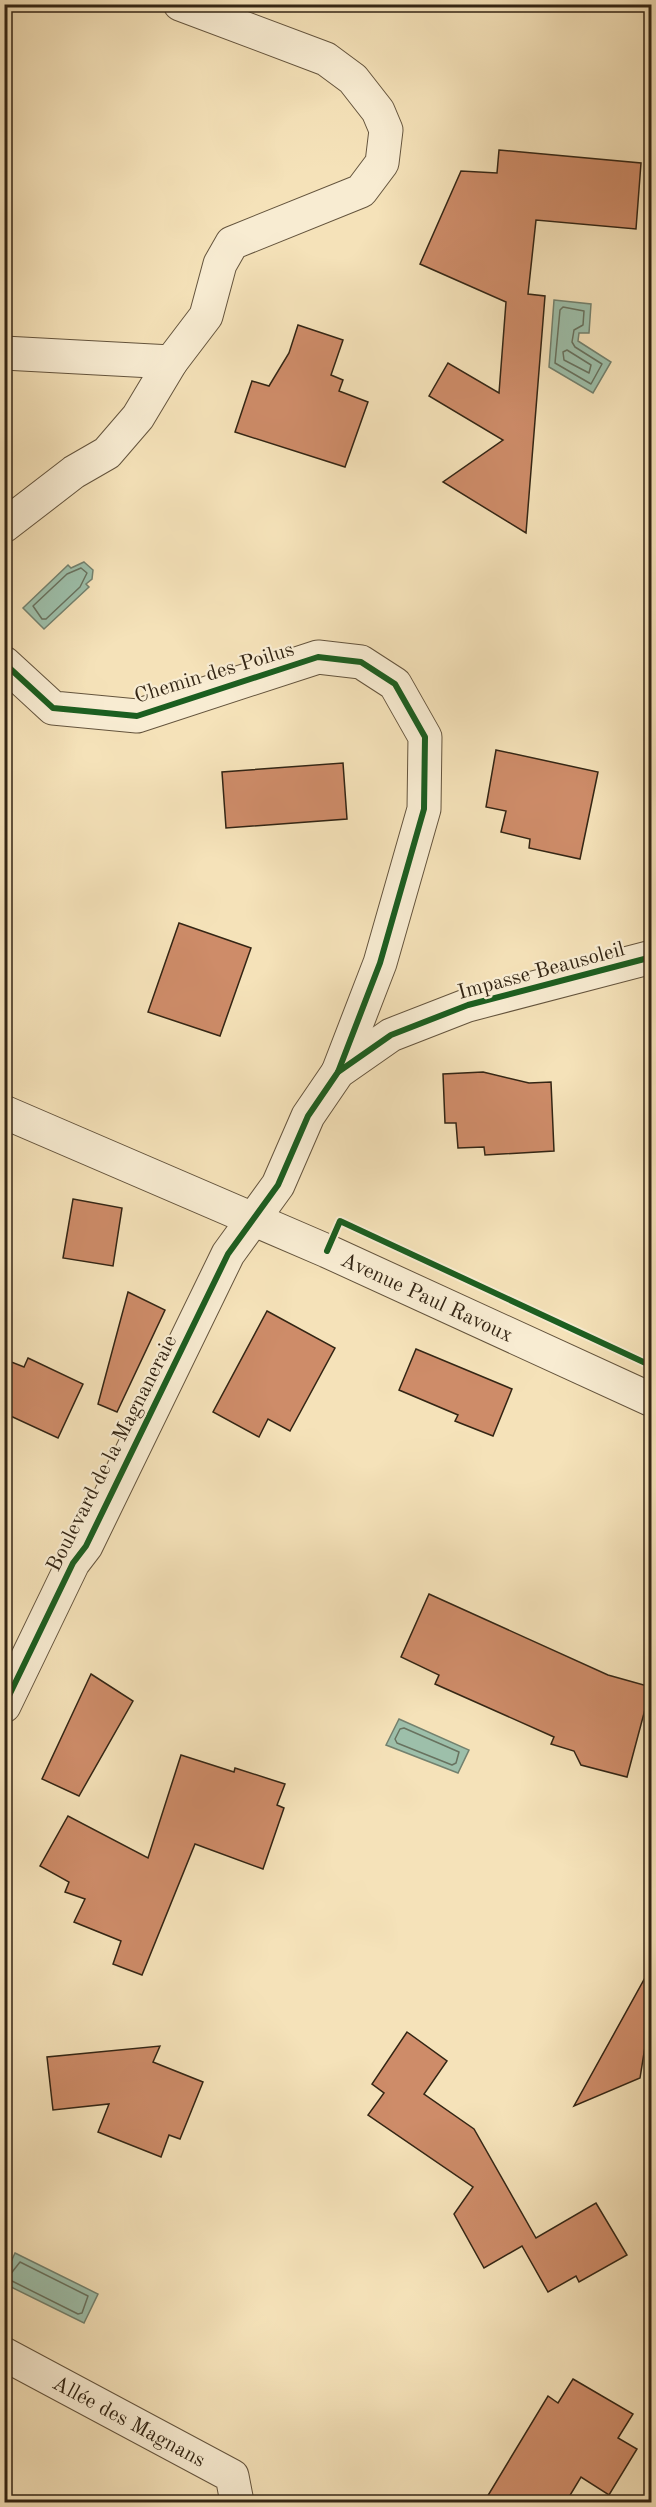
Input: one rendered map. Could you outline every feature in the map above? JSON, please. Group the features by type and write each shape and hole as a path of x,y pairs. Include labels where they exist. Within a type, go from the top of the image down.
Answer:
{"street":[{"path":"4,526 74,472 107,453 138,417 171,362 206,315 220,264 232,243 361,191 382,163 386,130 378,111 353,79 326,59 180,4"},
{"path":"4,353 171,362"},
{"name":"Chemin des Poilus","path":"4,663 53,708 137,716 318,657 361,663 395,684 424,737 424,808 380,963 338,1072"},
{"name":"Impasse Beausoleil","path":"253,1219 278,1185 308,1116 338,1072 391,1035 468,1005 651,957"},
{"name":"Avenue Paul Ravoux","path":"4,1113 253,1219 651,1400"},
{"name":"Boulevard de la Magnaneraie","path":"4,1706 73,1563 86,1546 228,1254 253,1219"},
{"name":"Allée des Magnans","path":"4,2354 232,2476 237,2502"}],"water":[{"path":"4,243 10,243 10,272 5,272"},
{"path":"554,300 591,304 589,333 579,333 578,341 611,362 593,393 549,367"},
{"path":"84,562 93,570 92,579 86,584 89,587 44,629 23,608 68,565 71,568"},
{"path":"399,1719 469,1750 458,1773 386,1745"},
{"path":"15,2253 98,2294 84,2323 5,2284 5,2275"}],"building":[{"path":"499,150 641,163 636,229 536,220 528,294 545,296 526,533 443,482 503,440 429,396 448,363 499,393 506,302 420,264 461,171 497,173"},
{"path":"298,325 343,340 331,375 343,380 339,391 368,402 345,467 235,432 252,381 269,386 289,353"},
{"path":"496,750 598,772 580,859 529,848 530,839 501,832 506,811 486,807"},
{"path":"343,763 347,819 226,828 222,772"},
{"path":"179,923 251,948 220,1036 148,1012"},
{"path":"483,1072 529,1083 551,1082 554,1151 485,1155 484,1147 458,1148 456,1123 445,1123 443,1074"},
{"path":"73,1199 122,1208 113,1266 63,1258"},
{"path":"128,1292 165,1310 117,1412 98,1404"},
{"path":"267,1311 335,1348 290,1431 268,1419 259,1437 213,1412"},
{"path":"416,1349 512,1389 493,1436 455,1421 458,1415 399,1390"},
{"path":"28,1358 83,1384 58,1438 4,1413 4,1359 24,1367"},
{"path":"429,1594 608,1675 651,1687 627,1777 581,1765 574,1751 551,1744 554,1737 435,1684 439,1675 401,1657"},
{"path":"91,1674 133,1701 79,1796 42,1779"},
{"path":"181,1755 234,1772 235,1768 285,1784 277,1805 284,1808 263,1869 195,1844 142,1975 113,1964 121,1941 74,1922 85,1899 65,1892 69,1882 40,1866 68,1816 148,1858"},
{"path":"651,1967 651,2009 640,2078 574,2106"},
{"path":"407,2032 447,2061 424,2094 474,2129 536,2238 596,2203 627,2255 579,2282 576,2276 548,2292 522,2246 484,2268 454,2214 473,2187 368,2115 384,2093 372,2084"},
{"path":"160,2046 153,2062 203,2082 180,2139 169,2135 161,2157 98,2132 109,2104 53,2110 47,2057"},
{"path":"573,2379 633,2414 618,2438 637,2449 609,2495 581,2477 566,2502 484,2502 548,2396 558,2403"}],"cycle path":[{"path":"4,663 53,708 137,716 318,657 361,662 395,684 425,737 424,809 380,963 338,1072"},
{"path":"4,1706 73,1563 86,1546 228,1254 278,1185 308,1116 338,1072 391,1035 468,1005 652,957"},
{"path":"327,1251 340,1221 652,1366"}]}
